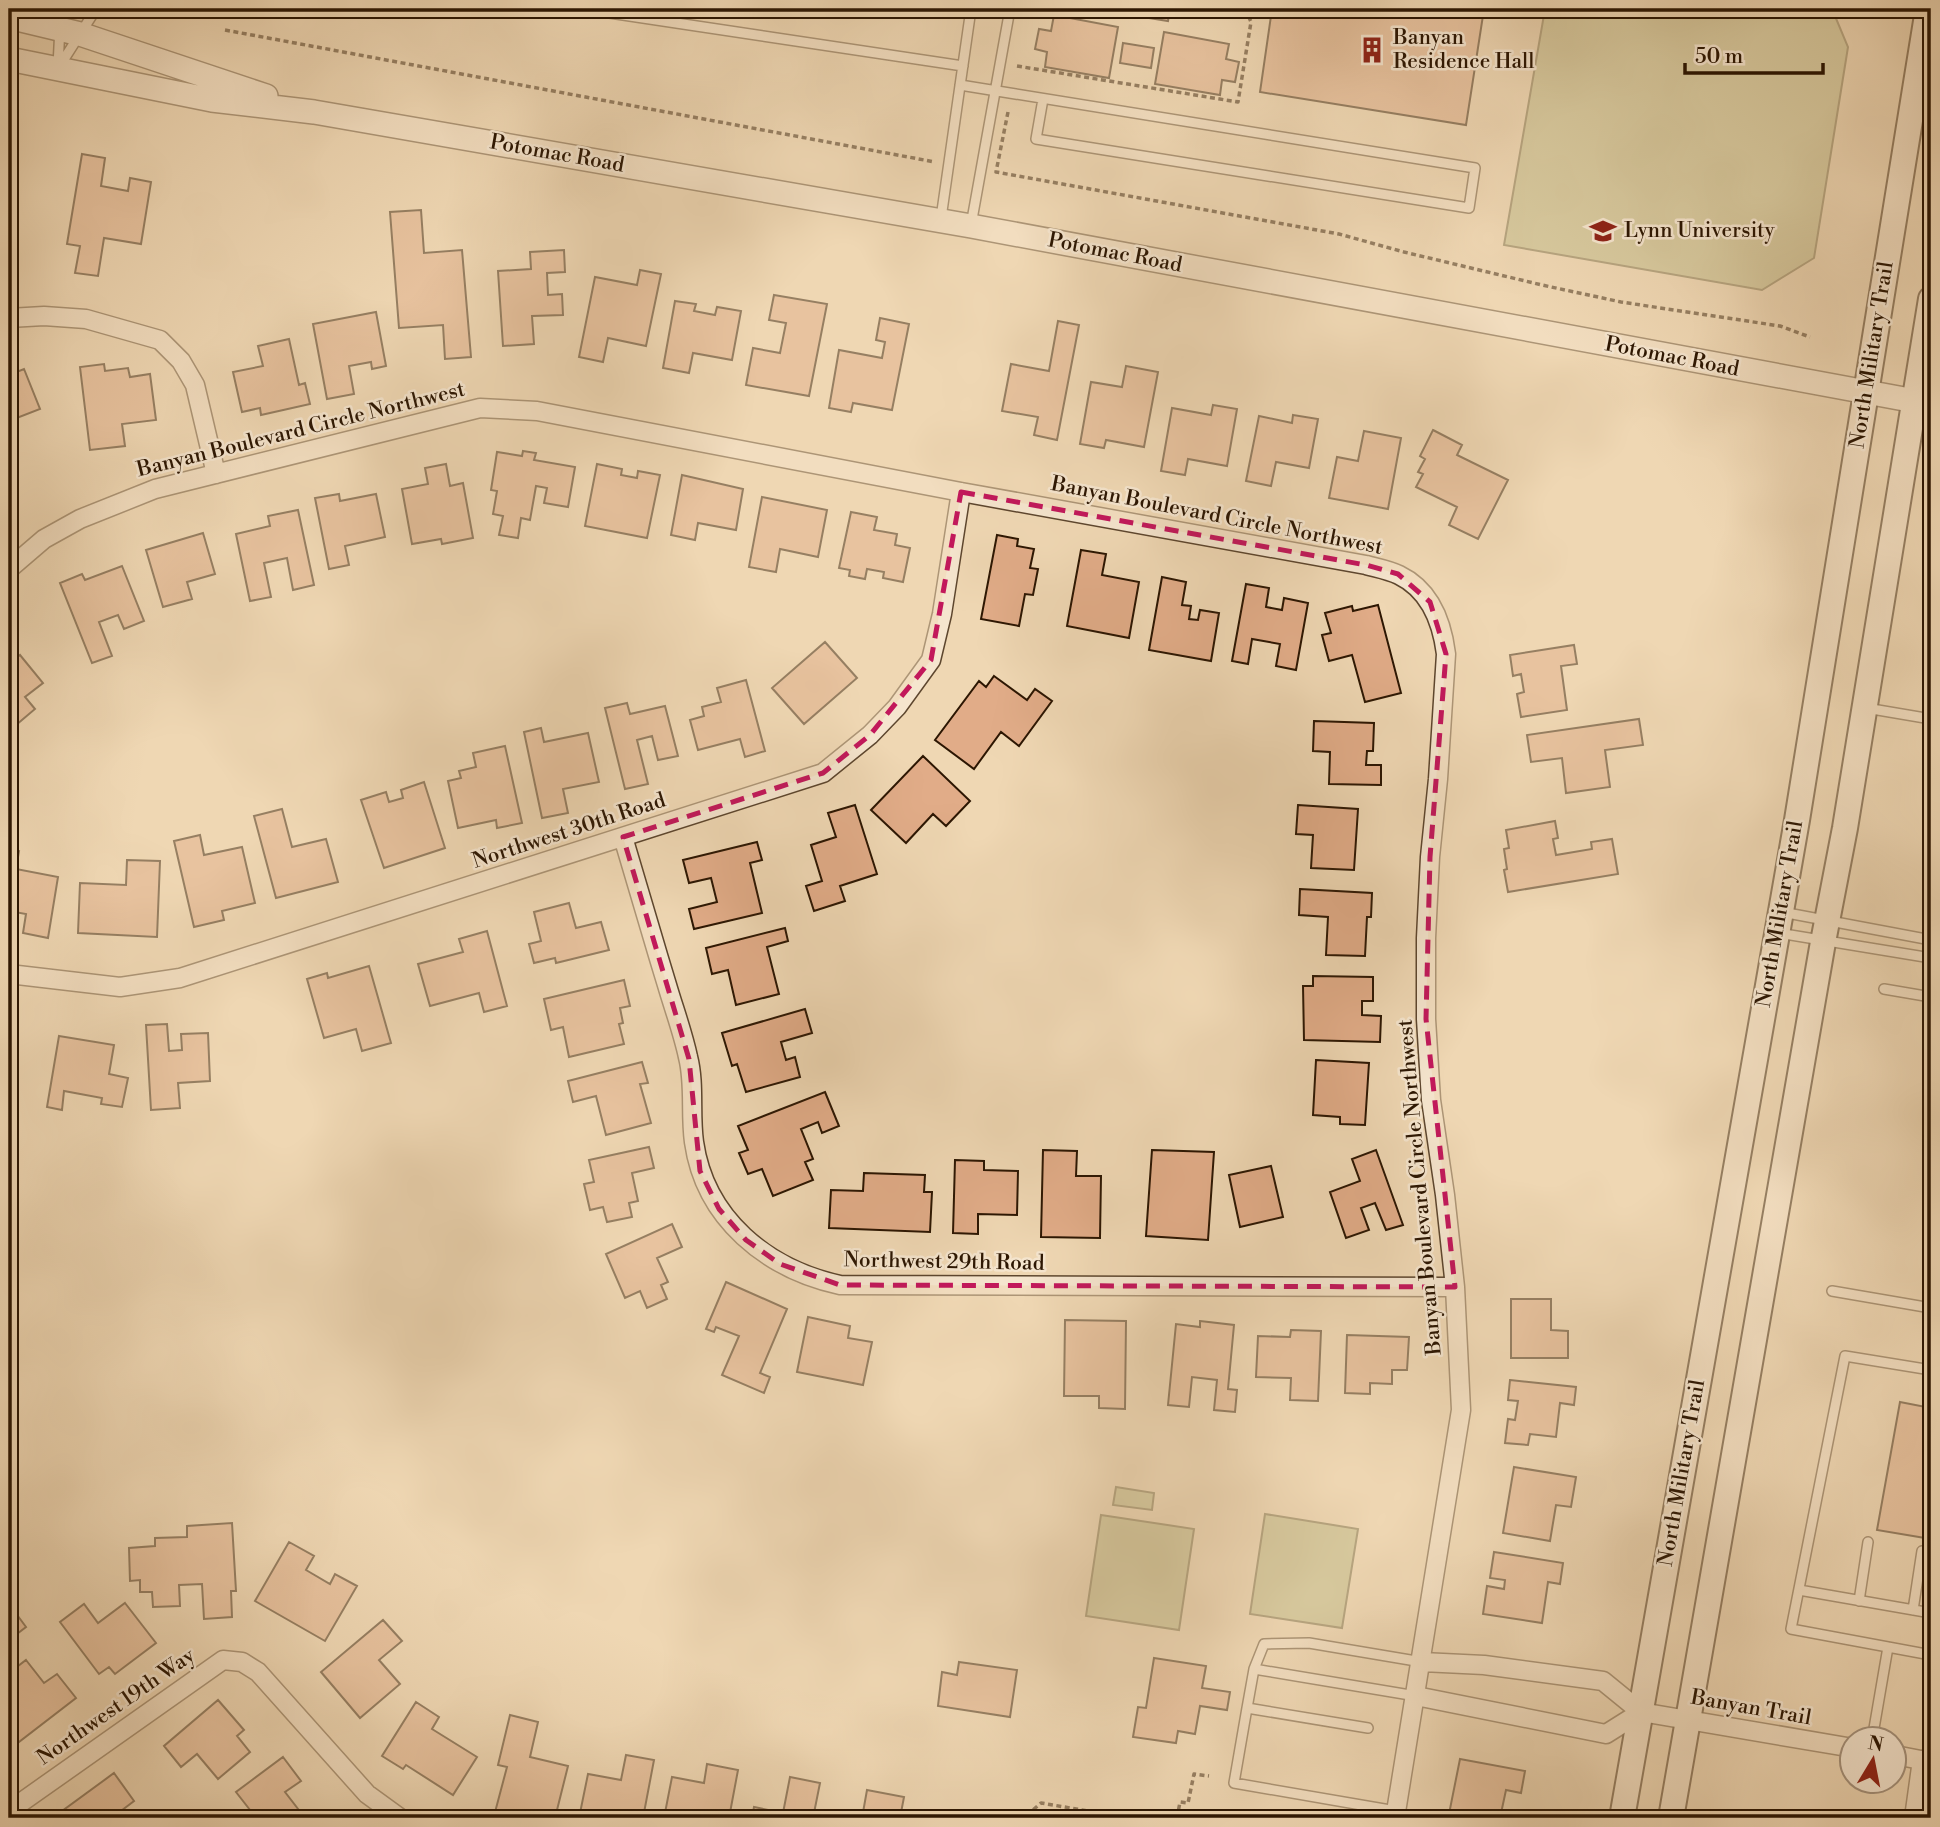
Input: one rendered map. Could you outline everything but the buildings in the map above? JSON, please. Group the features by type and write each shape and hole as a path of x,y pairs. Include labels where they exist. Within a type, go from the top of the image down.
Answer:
{"main road":[{"name":"North Military Trail","path":"1622,1818 1778,922 1928,9"},
{"path":"1671,1818 1845,828 1918,397 1931,299"}],"street":[{"name":"Potomac Road","path":"9,17 67,23 314,112"},
{"name":"Potomac Road","path":"9,59 212,100 314,112 971,226 1866,392 1918,397"},
{"path":"9,318 44,316 86,319 160,340 181,361 195,385 216,474"},
{"name":"Banyan Boulevard Circle Northwest","path":"9,569 44,539 80,519 155,489 480,408 519,408 961,492 1367,565 1398,574 1415,585 1430,602 1442,629 1446,654 1430,857 1426,1019 1432,1100 1455,1287 1461,1410 1396,1815"},
{"name":"Northwest 30th Road","path":"9,974 100,986 161,983 823,773 870,736 897,707 931,660 942,614 961,492"},
{"name":"Northwest 29th Road","path":"623,837 689,1059 694,1141 700,1171 719,1209 732,1225 754,1247 780,1264 799,1273 840,1285 1455,1287"},
{"name":"Northwest 19th Way","path":"9,1815 223,1660 242,1662 258,1672 367,1794 400,1818"},
{"path":"1416,1696 1606,1734 1641,1712 1602,1681 1484,1665 1422,1662"},
{"name":"Banyan Trail","path":"1641,1712 1839,1746"},
{"path":"1909,1758 1927,1761 1914,1818"}],"lane":[{"path":"67,23 96,9"},
{"path":"583,9 963,66"},
{"path":"940,221 971,9"},
{"path":"971,226 1010,9"},
{"path":"58,68 67,23"},
{"path":"58,68 67,23"},
{"path":"960,85 1475,168 1469,208 1036,139 1043,99"},
{"path":"1865,708 1931,719"},
{"path":"1931,875 1928,896 1931,897"},
{"path":"1778,922 1931,958"},
{"path":"1778,922 1825,931 1931,940"},
{"path":"1884,989 1931,997"},
{"path":"1832,1291 1929,1307 1931,1284"},
{"path":"1931,1370 1845,1356 1791,1629 1931,1655"},
{"path":"1859,1601 1868,1542"},
{"path":"1913,1610 1922,1551"},
{"path":"1799,1590 1931,1613"},
{"path":"1396,1815 1234,1783 1254,1669 1264,1644 1309,1643 1422,1662"},
{"path":"1874,1726 1888,1647"},
{"path":"1254,1669 1416,1696"},
{"path":"1247,1707 1368,1728"}],"path":[{"path":"1017,66 1238,102 1251,22 1241,9"},
{"path":"225,30 939,163"},
{"path":"1008,112 996,172 1339,234 1542,285 1621,302 1780,326 1810,337"},
{"path":"1177,1818 1180,1802 1188,1803 1194,1774 1209,1776"},
{"path":"1032,1818 1034,1809 1041,1803 1129,1818"}],"highlighted area":[{"path":"961,492 1366,565 1398,574 1430,602 1446,654 1430,857 1426,1019 1455,1287 840,1285 780,1264 746,1240 719,1209 700,1171 689,1059 623,837 823,773 870,735 931,660"}],"shaded area":[{"path":"1545,9 1796,9 1835,16 1848,47 1814,258 1762,290 1504,245"},
{"path":"1116,1487 1154,1493 1152,1510 1113,1505"},
{"path":"1265,1514 1358,1529 1342,1628 1250,1614"},
{"path":"1101,1515 1194,1529 1179,1630 1086,1616"}],"place":[{"name":"Banyan Residence Hall","path":"1372,50"},
{"name":"Lynn University","path":"1603,231"}]}
